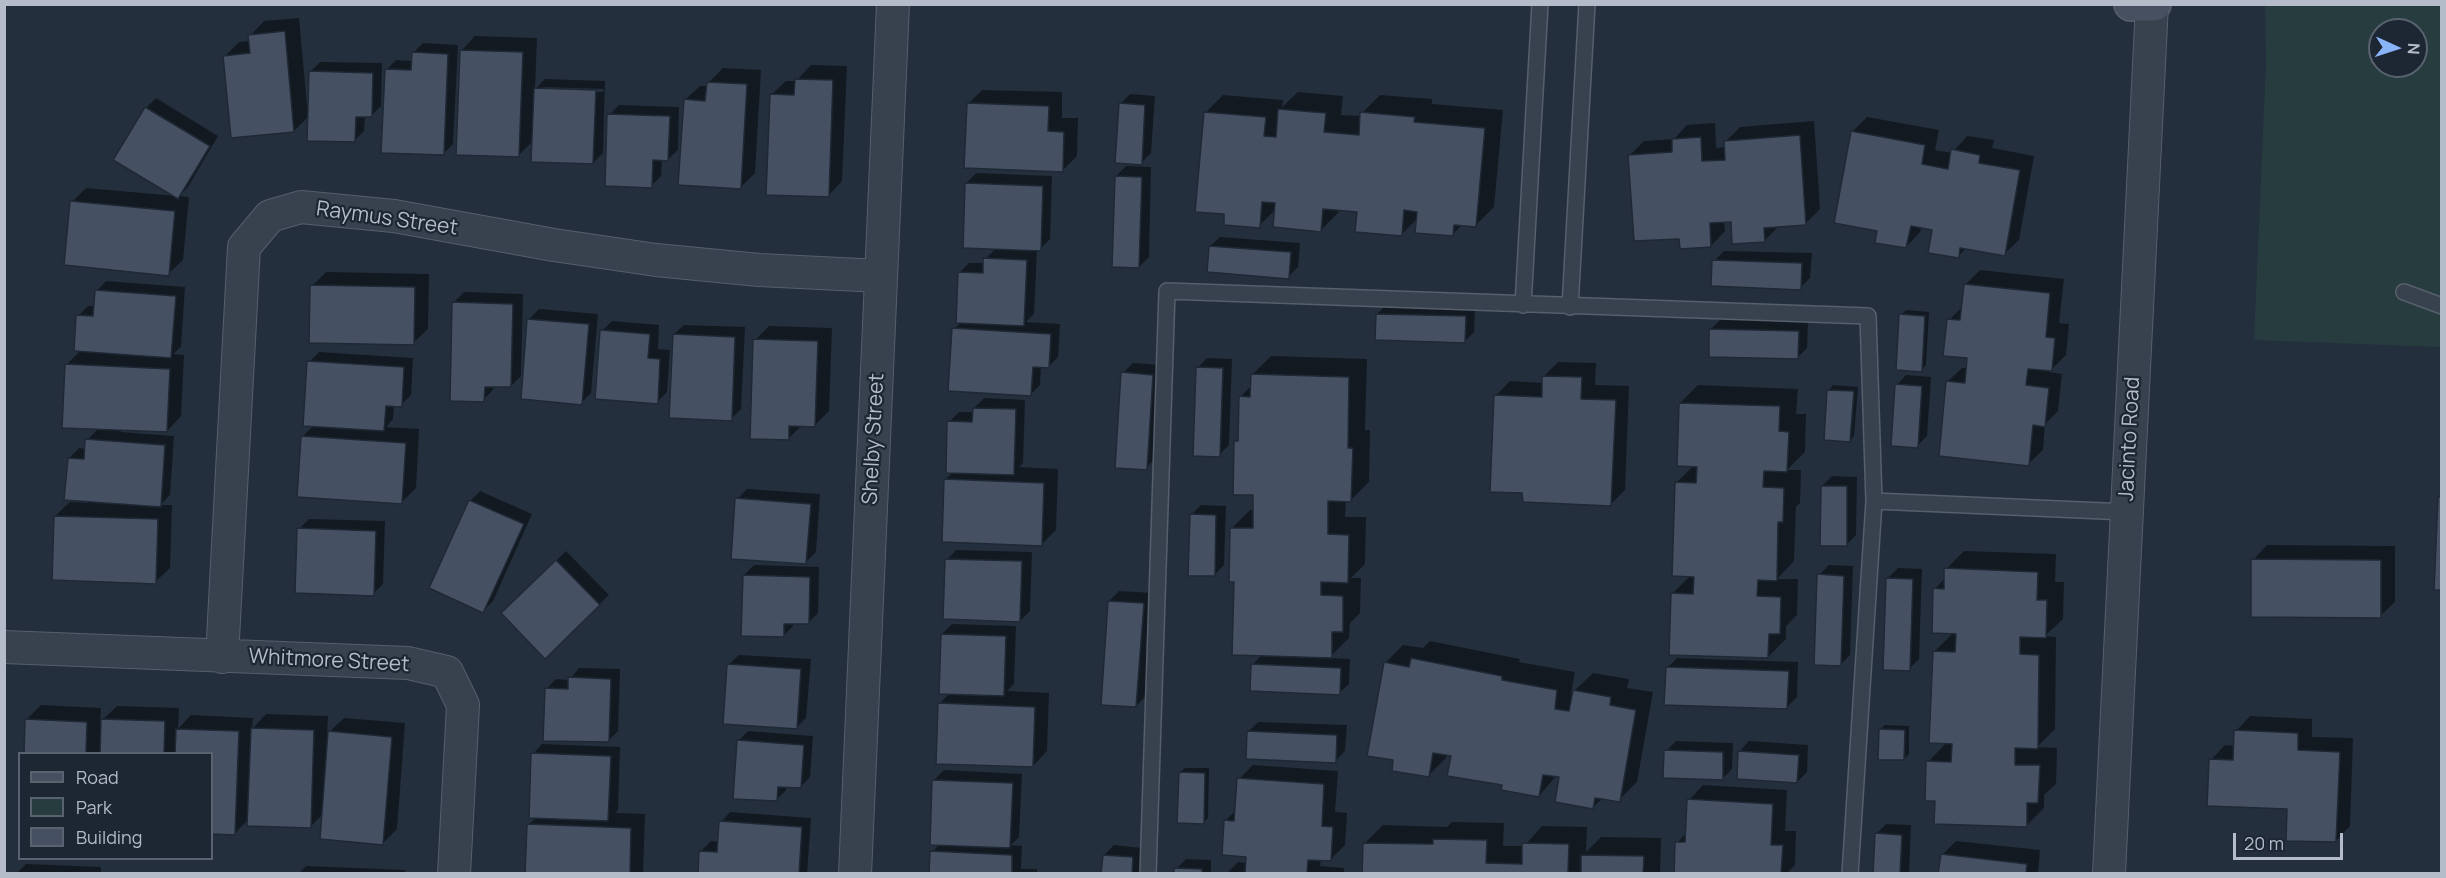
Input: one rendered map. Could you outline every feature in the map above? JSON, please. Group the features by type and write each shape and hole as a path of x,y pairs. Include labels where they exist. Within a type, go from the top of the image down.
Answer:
{"main road":[{"path":"2131,4 2153,5"}],"street":[{"name":"Shelby Street","path":"855,873 893,4"},
{"name":"Jacinto Road","path":"2109,873 2153,5"},
{"name":"Raymus Street","path":"222,657 244,247 270,216 302,207 394,216 554,245 656,260 759,270 881,276"},
{"name":"Whitmore Street","path":"4,647 408,663 447,672 463,705 454,873"}],"lane":[{"path":"1523,305 1540,4"},
{"path":"1570,307 1587,4"},
{"path":"1148,873 1167,291 1868,316 1874,501 1850,873"},
{"path":"2404,292 2442,306"},
{"path":"1874,501 2127,512"}],"green space":[{"path":"2265,5 2441,5 2441,347 2254,340 2266,62"}],"building":[{"path":"285,31 294,132 231,138 223,56 250,53 248,35"},
{"path":"460,50 523,52 519,157 456,155"},
{"path":"412,52 448,54 444,155 381,153 385,69 411,70"},
{"path":"309,71 373,73 372,117 356,117 355,142 307,141"},
{"path":"795,79 833,80 829,197 766,195 770,94 794,95"},
{"path":"707,82 747,84 741,189 678,185 684,99 705,101"},
{"path":"534,88 596,90 593,164 531,162"},
{"path":"967,103 1049,106 1048,131 1064,132 1063,172 964,168"},
{"path":"1119,103 1145,105 1142,165 1115,163"},
{"path":"145,107 210,146 178,199 113,160"},
{"path":"1278,109 1326,113 1324,132 1359,135 1360,112 1415,117 1414,122 1485,128 1476,227 1454,225 1453,236 1415,233 1417,212 1404,210 1402,236 1355,232 1357,212 1323,209 1321,232 1273,227 1275,203 1262,202 1260,228 1224,225 1224,214 1195,212 1204,112 1266,117 1264,136 1276,137"},
{"path":"607,114 670,116 668,161 653,160 652,188 605,186"},
{"path":"1851,131 1925,145 1922,164 1948,169 1951,149 1980,155 1979,163 2020,170 2005,256 1960,248 1959,258 1928,253 1932,230 1911,226 1906,248 1875,243 1877,231 1834,223"},
{"path":"1800,135 1806,225 1764,228 1765,242 1732,244 1731,222 1710,223 1711,247 1680,249 1679,239 1634,241 1628,155 1672,152 1672,139 1701,137 1702,161 1725,160 1724,141"},
{"path":"1115,176 1142,177 1139,268 1112,267"},
{"path":"965,183 1043,186 1041,251 963,248"},
{"path":"70,201 175,211 169,276 64,265"},
{"path":"1209,246 1291,252 1289,279 1207,272"},
{"path":"983,258 1027,260 1024,326 956,323 958,272 983,273"},
{"path":"1712,260 1802,263 1801,290 1711,286"},
{"path":"1964,284 2050,293 2046,337 2055,338 2052,371 2028,369 2026,385 2049,388 2045,427 2033,425 2029,466 1939,456 1946,381 1965,383 1967,358 1943,356 1947,319 1960,320"},
{"path":"310,285 415,287 414,345 309,343"},
{"path":"95,290 176,296 171,358 74,351 76,315 93,316"},
{"path":"452,302 513,304 511,387 485,387 484,402 450,401"},
{"path":"1376,314 1466,316 1465,343 1375,340"},
{"path":"1899,314 1925,316 1922,372 1896,370"},
{"path":"527,319 589,324 582,405 521,399"},
{"path":"952,328 1051,334 1049,368 1033,367 1031,396 948,391"},
{"path":"1709,329 1799,331 1798,359 1709,357"},
{"path":"600,330 650,334 648,358 660,359 658,404 595,399"},
{"path":"673,334 735,337 732,421 669,418"},
{"path":"753,339 818,341 815,427 789,426 789,440 750,439"},
{"path":"307,361 404,367 402,407 386,406 384,431 303,426"},
{"path":"65,364 170,369 167,432 62,428"},
{"path":"1196,367 1223,368 1220,457 1193,456"},
{"path":"1121,372 1153,375 1147,470 1115,468"},
{"path":"1251,374 1349,377 1348,448 1353,448 1351,502 1328,501 1328,534 1349,535 1348,583 1321,582 1321,595 1343,596 1343,632 1332,632 1332,658 1232,655 1234,582 1229,582 1230,528 1253,528 1253,495 1233,495 1234,441 1238,441 1239,396 1250,397"},
{"path":"1542,376 1582,377 1581,399 1616,400 1611,506 1523,502 1522,493 1490,492 1494,395 1542,397"},
{"path":"1895,384 1922,386 1918,448 1891,446"},
{"path":"1827,390 1854,391 1850,442 1824,440"},
{"path":"1679,403 1780,406 1779,431 1789,432 1787,472 1764,471 1763,487 1784,488 1783,522 1778,522 1777,581 1758,580 1757,596 1781,597 1780,634 1769,634 1768,658 1669,655 1671,593 1693,594 1694,577 1672,576 1675,482 1696,483 1697,467 1677,466"},
{"path":"973,408 1016,409 1014,475 946,473 947,421 972,422"},
{"path":"301,436 406,443 402,504 297,497"},
{"path":"85,439 165,445 161,507 64,500 68,458 84,459"},
{"path":"944,479 1044,483 1042,546 942,542"},
{"path":"1821,486 1847,486 1847,546 1820,546"},
{"path":"2438,497 2442,497 2442,590 2434,590"},
{"path":"735,498 811,504 806,564 731,559"},
{"path":"469,500 524,524 483,613 429,588"},
{"path":"1190,514 1216,515 1215,576 1188,576"},
{"path":"54,516 158,519 156,584 52,580"},
{"path":"297,528 376,531 374,596 295,593"},
{"path":"945,559 1022,561 1020,622 943,619"},
{"path":"2251,559 2381,560 2381,618 2251,617"},
{"path":"556,560 600,605 545,659 501,613"},
{"path":"1944,568 2038,572 2037,600 2047,600 2046,638 2020,637 2020,654 2039,655 2038,749 2015,748 2015,765 2040,765 2038,803 2027,803 2027,827 1934,824 1935,801 1925,801 1926,761 1951,762 1952,744 1929,743 1933,651 1955,652 1956,634 1932,633 1933,588 1944,589"},
{"path":"1817,574 1844,576 1841,666 1814,665"},
{"path":"743,575 810,577 809,624 784,624 784,637 741,636"},
{"path":"1886,578 1913,579 1910,671 1883,670"},
{"path":"1108,601 1144,603 1136,707 1101,705"},
{"path":"941,634 1006,636 1004,696 939,694"},
{"path":"1411,658 1502,676 1502,680 1557,690 1555,709 1569,711 1573,690 1611,697 1610,705 1636,710 1620,802 1595,798 1593,809 1555,802 1559,777 1543,775 1539,797 1501,790 1502,785 1447,776 1451,756 1433,753 1429,777 1392,771 1393,760 1367,756 1384,662 1409,667"},
{"path":"727,664 801,669 797,729 723,724"},
{"path":"1251,664 1341,668 1340,695 1250,691"},
{"path":"1666,667 1789,671 1787,709 1664,705"},
{"path":"568,677 611,679 609,742 543,741 545,688 568,689"},
{"path":"938,703 1035,707 1033,767 936,764"},
{"path":"25,719 87,722 86,752 24,752"},
{"path":"101,719 165,721 164,752 100,752"},
{"path":"251,728 314,730 311,828 247,826"},
{"path":"176,729 239,731 235,835 213,834 213,752 175,752"},
{"path":"1879,729 1905,730 1904,760 1878,760"},
{"path":"2234,730 2298,733 2298,750 2340,752 2336,842 2286,841 2287,809 2207,806 2209,759 2233,760"},
{"path":"328,731 392,737 383,845 320,839"},
{"path":"1247,731 1337,735 1336,763 1246,759"},
{"path":"737,740 804,745 801,788 778,787 777,801 733,799"},
{"path":"1664,750 1723,752 1723,780 1663,778"},
{"path":"1738,751 1799,755 1797,783 1737,779"},
{"path":"531,753 611,756 608,821 529,818"},
{"path":"1179,772 1205,773 1204,824 1177,823"},
{"path":"1237,778 1324,784 1322,826 1333,827 1331,861 1308,860 1307,874 1245,874 1246,857 1222,855 1224,820 1234,821"},
{"path":"932,780 1013,783 1010,848 930,845"},
{"path":"1687,799 1773,804 1771,845 1783,845 1781,874 1674,874 1675,842 1685,842"},
{"path":"719,821 802,827 799,874 698,874 699,851 717,852"},
{"path":"527,824 631,828 630,874 525,874"},
{"path":"1875,833 1902,835 1900,874 1873,874"},
{"path":"1433,839 1487,840 1486,863 1522,864 1522,843 1569,844 1568,872 1581,873 1581,855 1644,856 1643,874 1362,874 1363,843 1433,844"},
{"path":"930,851 1012,855 1012,874 929,874"},
{"path":"1941,854 2027,864 2026,874 1938,874"},
{"path":"1103,855 1133,857 1132,874 1101,874"},
{"path":"1174,868 1202,869 1202,874 1174,874"}]}
